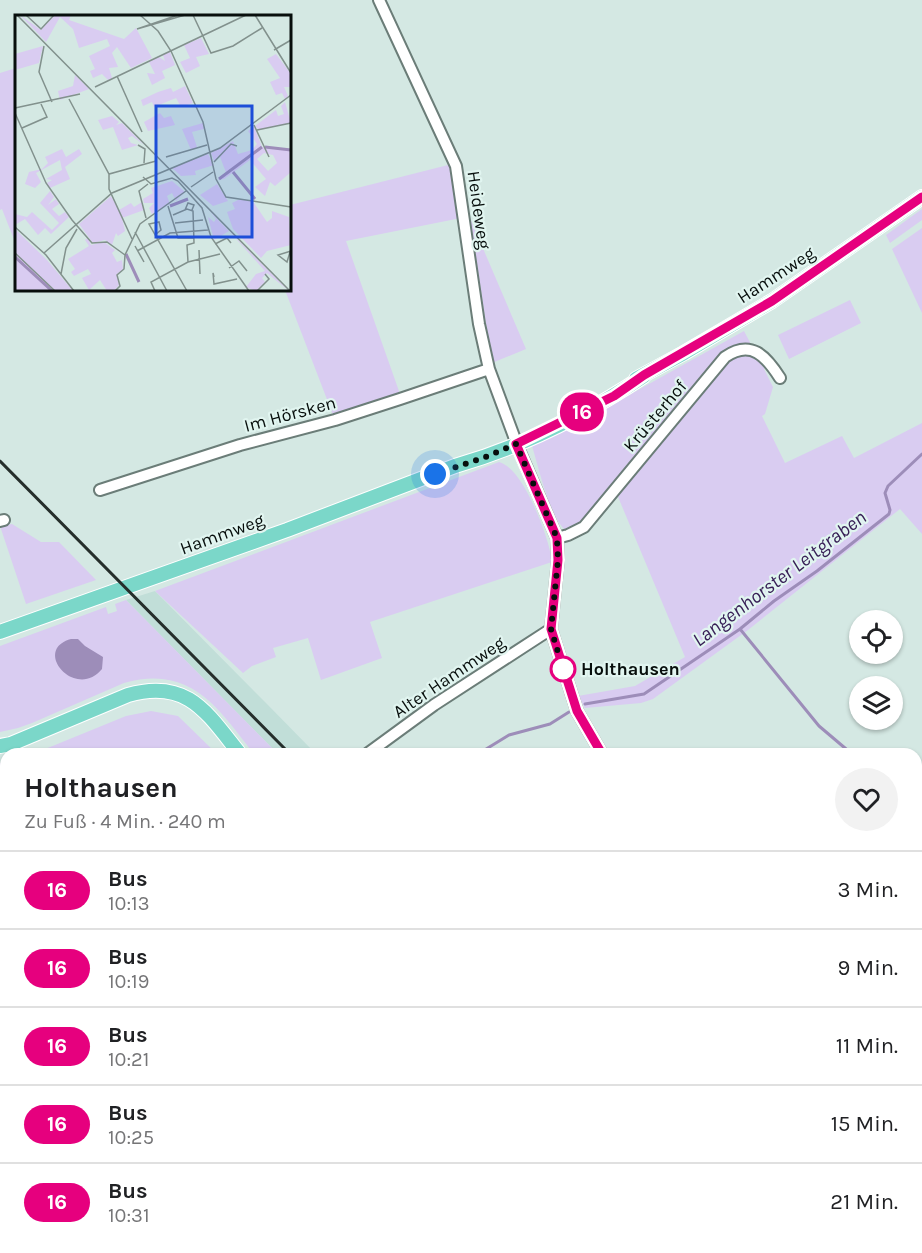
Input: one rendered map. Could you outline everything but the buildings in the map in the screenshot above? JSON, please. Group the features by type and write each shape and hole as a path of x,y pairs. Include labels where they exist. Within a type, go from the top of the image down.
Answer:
{"main road":[{"name":"Hammweg","path":"0,632 287,530 455,466 483,458 515,439 644,375 772,301 922,197"},
{"path":"0,746 11,744 128,695 142,691 162,690 184,696 203,709 235,748"}],"street":[{"name":"Heideweg","path":"379,0 456,166 479,324 489,369 515,439 557,538"},
{"name":"Krüsterhof","path":"557,538 568,536 584,527 725,357 741,349 757,352 770,363 780,378"},
{"name":"Im Hörsken","path":"100,490 240,445 389,403 489,369"},
{"path":"557,538 558,560 551,629 577,711 599,748"},
{"name":"Alter Hammweg","path":"375,748 434,705 551,629"}],"shaded area":[{"path":"15,68 15,242 2,209 0,210 0,73"},
{"path":"452,164 461,218 346,241 400,394 333,415 285,291 291,291 291,205"},
{"path":"922,209 922,220 890,243 886,235"},
{"path":"470,218 526,349 492,363"},
{"path":"922,228 922,313 892,249"},
{"path":"850,300 861,323 789,359 778,335"},
{"path":"744,331 753,348 737,346 579,525 567,531 561,526 550,505 532,446 579,423"},
{"path":"749,353 769,367 764,369 773,387 765,414 762,416 785,463 842,436 854,458 922,423 922,534 900,509 748,630 653,699 641,703 585,708 578,696 635,686 685,657 616,492 729,358"},
{"path":"499,462 517,476 525,488 555,561 370,622 382,658 321,680 308,638 273,648 276,657 252,666 243,673 155,591"},
{"path":"12,524 41,542 59,542 96,580 26,604 0,526"},
{"path":"155,591 310,748 272,748 126,600"},
{"path":"126,600 272,748 249,748 215,706 201,694 185,685 168,680 147,679 124,683 32,723 0,732 0,646 106,607 108,614 117,611 115,604"},
{"path":"71,639 78,639 103,657 102,669 92,677 81,679 70,676 56,662 55,653 60,645"},
{"path":"151,711 178,716 211,748 48,748 126,716"}],"waterway":[{"name":"Langenhorster Leitgraben","path":"585,704 644,694 740,629 889,514 885,493 888,486 922,454"},
{"path":"740,629 819,726 845,748"},
{"name":"Langenhorster Leitgraben","path":"488,748 509,735 550,724 569,712"}],"railway":[{"path":"0,461 284,748"}],"bus line":[{"name":"16","path":"598,748 572,699 551,629 558,560 557,538 516,444 614,396 644,375 772,301 922,197"}],"place":[{"name":"Holthausen","path":"563,669"}],"route":[{"path":"435,474 516,444 557,538 558,560 551,629 563,669"}]}
